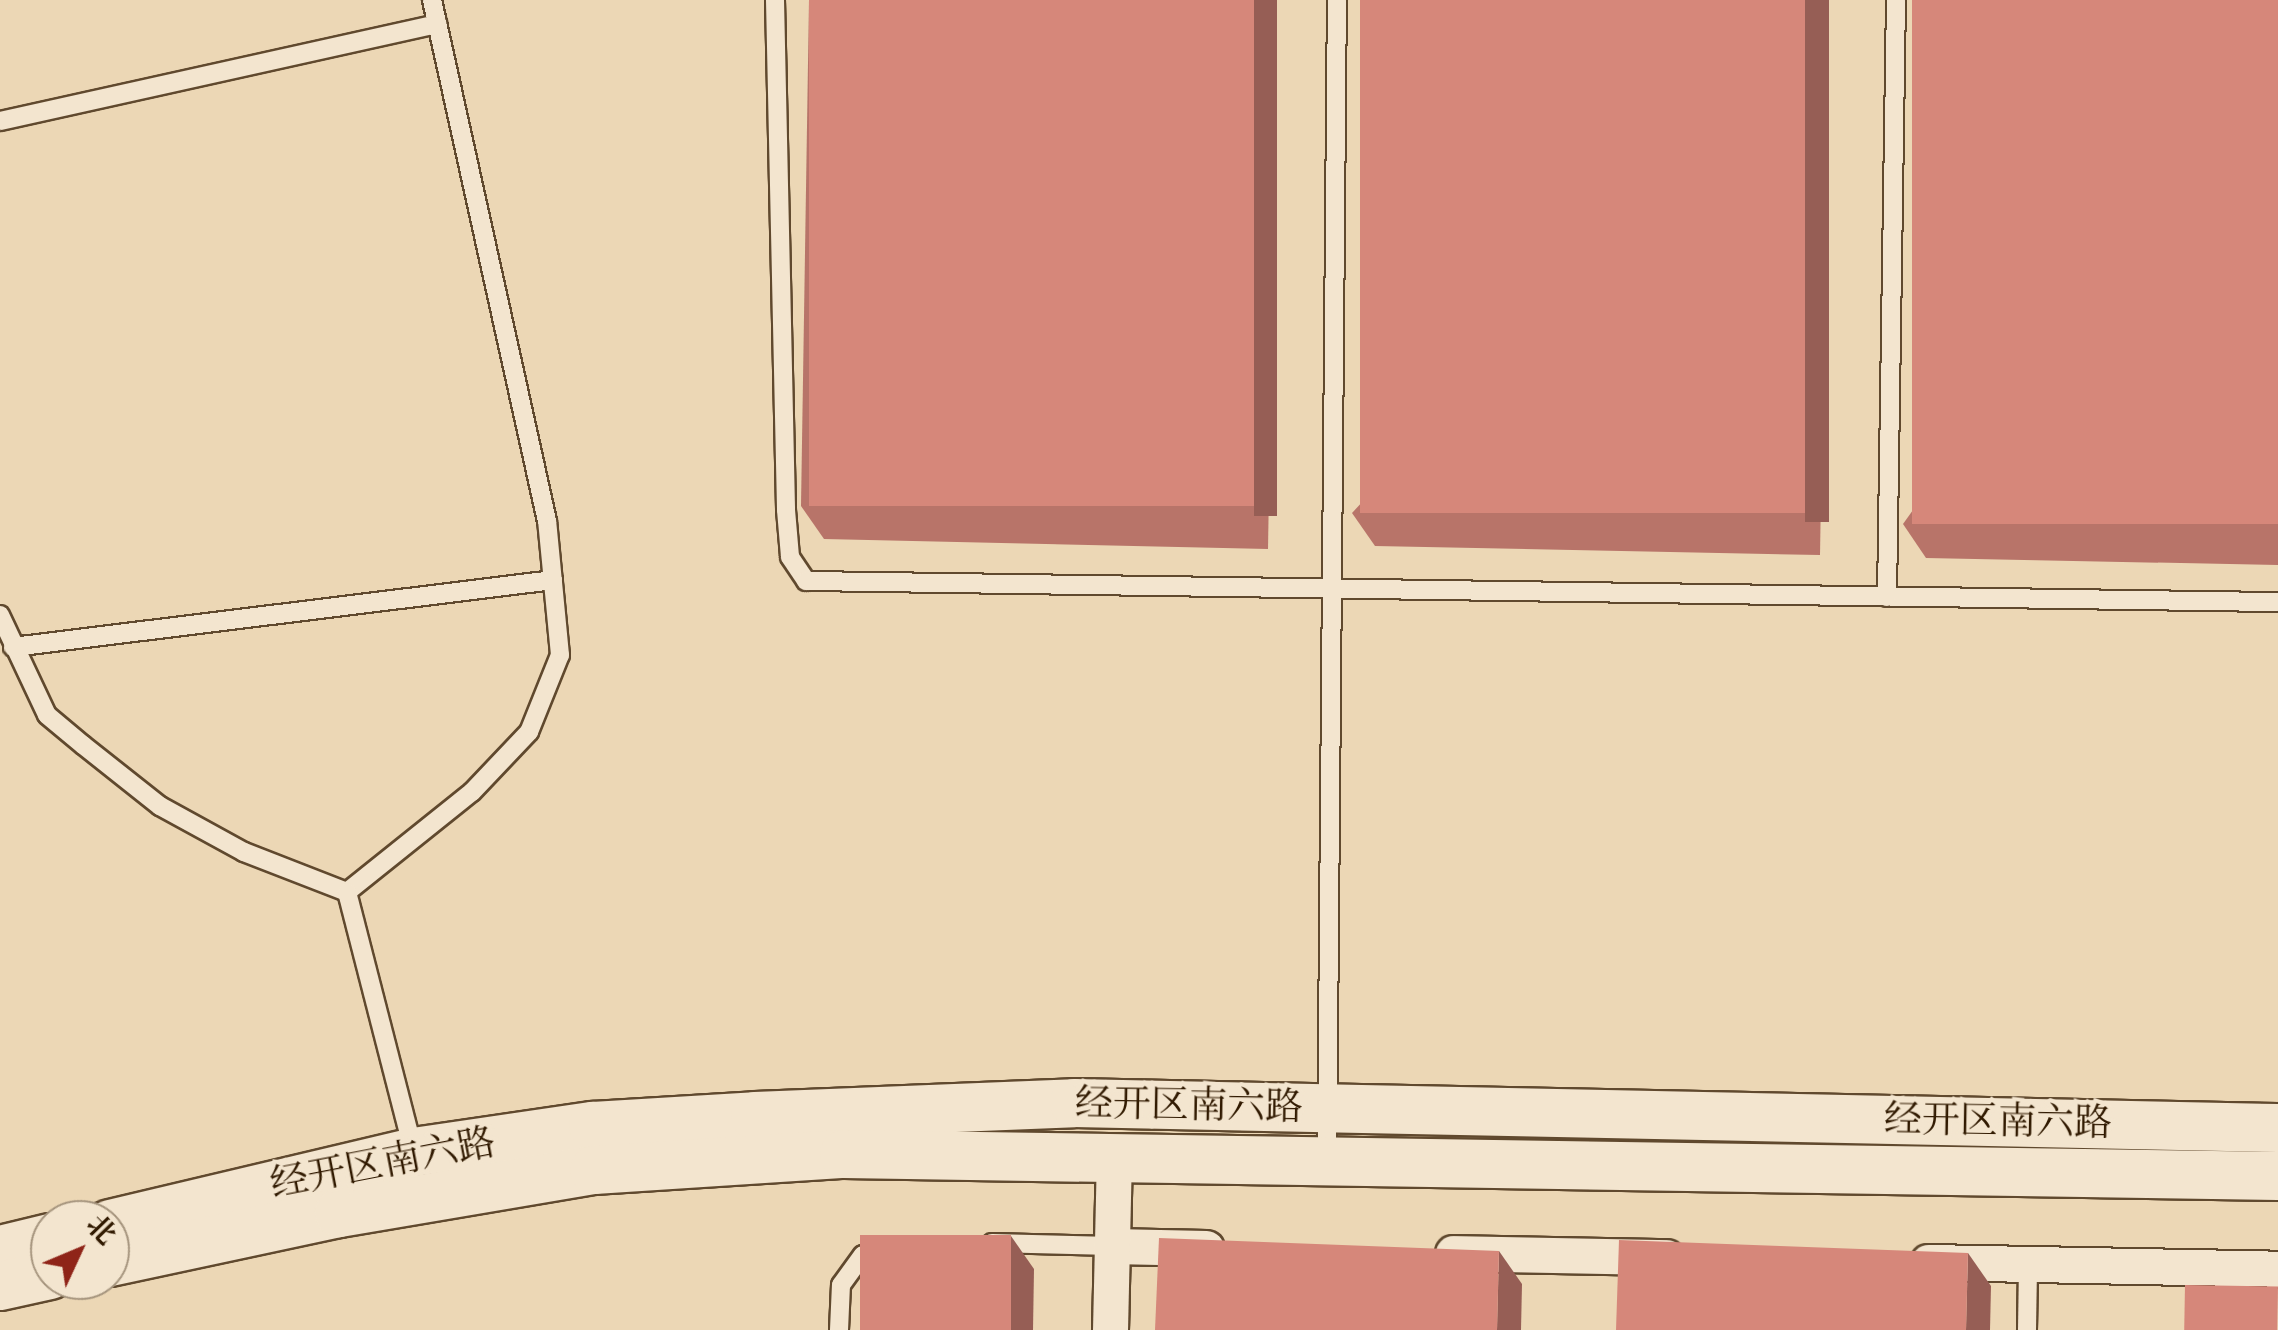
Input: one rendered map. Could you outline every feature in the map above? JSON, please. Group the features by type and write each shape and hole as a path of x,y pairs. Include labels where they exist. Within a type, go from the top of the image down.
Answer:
{"street":[{"name":"经开区南六路","path":"130,1219 414,1152 593,1126 755,1116 1074,1103 2278,1128"},
{"path":"130,1258 339,1213 594,1170 844,1154 1114,1155 2278,1176"},
{"path":"1110,1330 1114,1155"},
{"path":"0,1250 30,1243"},
{"path":"1112,1246 1251,1248"},
{"path":"1410,1252 1709,1258"},
{"path":"1889,1262 2278,1269"},
{"path":"0,1286 30,1279"}],"lane":[{"path":"348,892 472,792 529,732 560,655 547,520 432,0"},
{"path":"775,0 786,510 790,556 806,581 2278,602"},
{"path":"1328,1159 1336,0"},
{"path":"1887,597 1896,0"},
{"path":"0,121 437,24"},
{"path":"13,647 553,580"},
{"path":"0,615 46,715 160,806 244,852 348,892"},
{"path":"348,892 414,1152"},
{"path":"840,1330 841,1285 864,1255 900,1242"},
{"path":"977,1243 1112,1246"},
{"path":"2026,1330 2028,1264"}],"building":[{"path":"809,0 1254,0 1254,506 809,506"},
{"path":"1360,0 1805,0 1805,513 1360,513"},
{"path":"1912,0 2278,0 2278,524 1912,524"},
{"path":"860,1235 1011,1235 1011,1330 860,1330"},
{"path":"1159,1238 1499,1251 1497,1330 1155,1330"},
{"path":"1619,1240 1968,1253 1966,1330 1616,1330"},
{"path":"2185,1285 2278,1287 2277,1330 2184,1330"}]}
